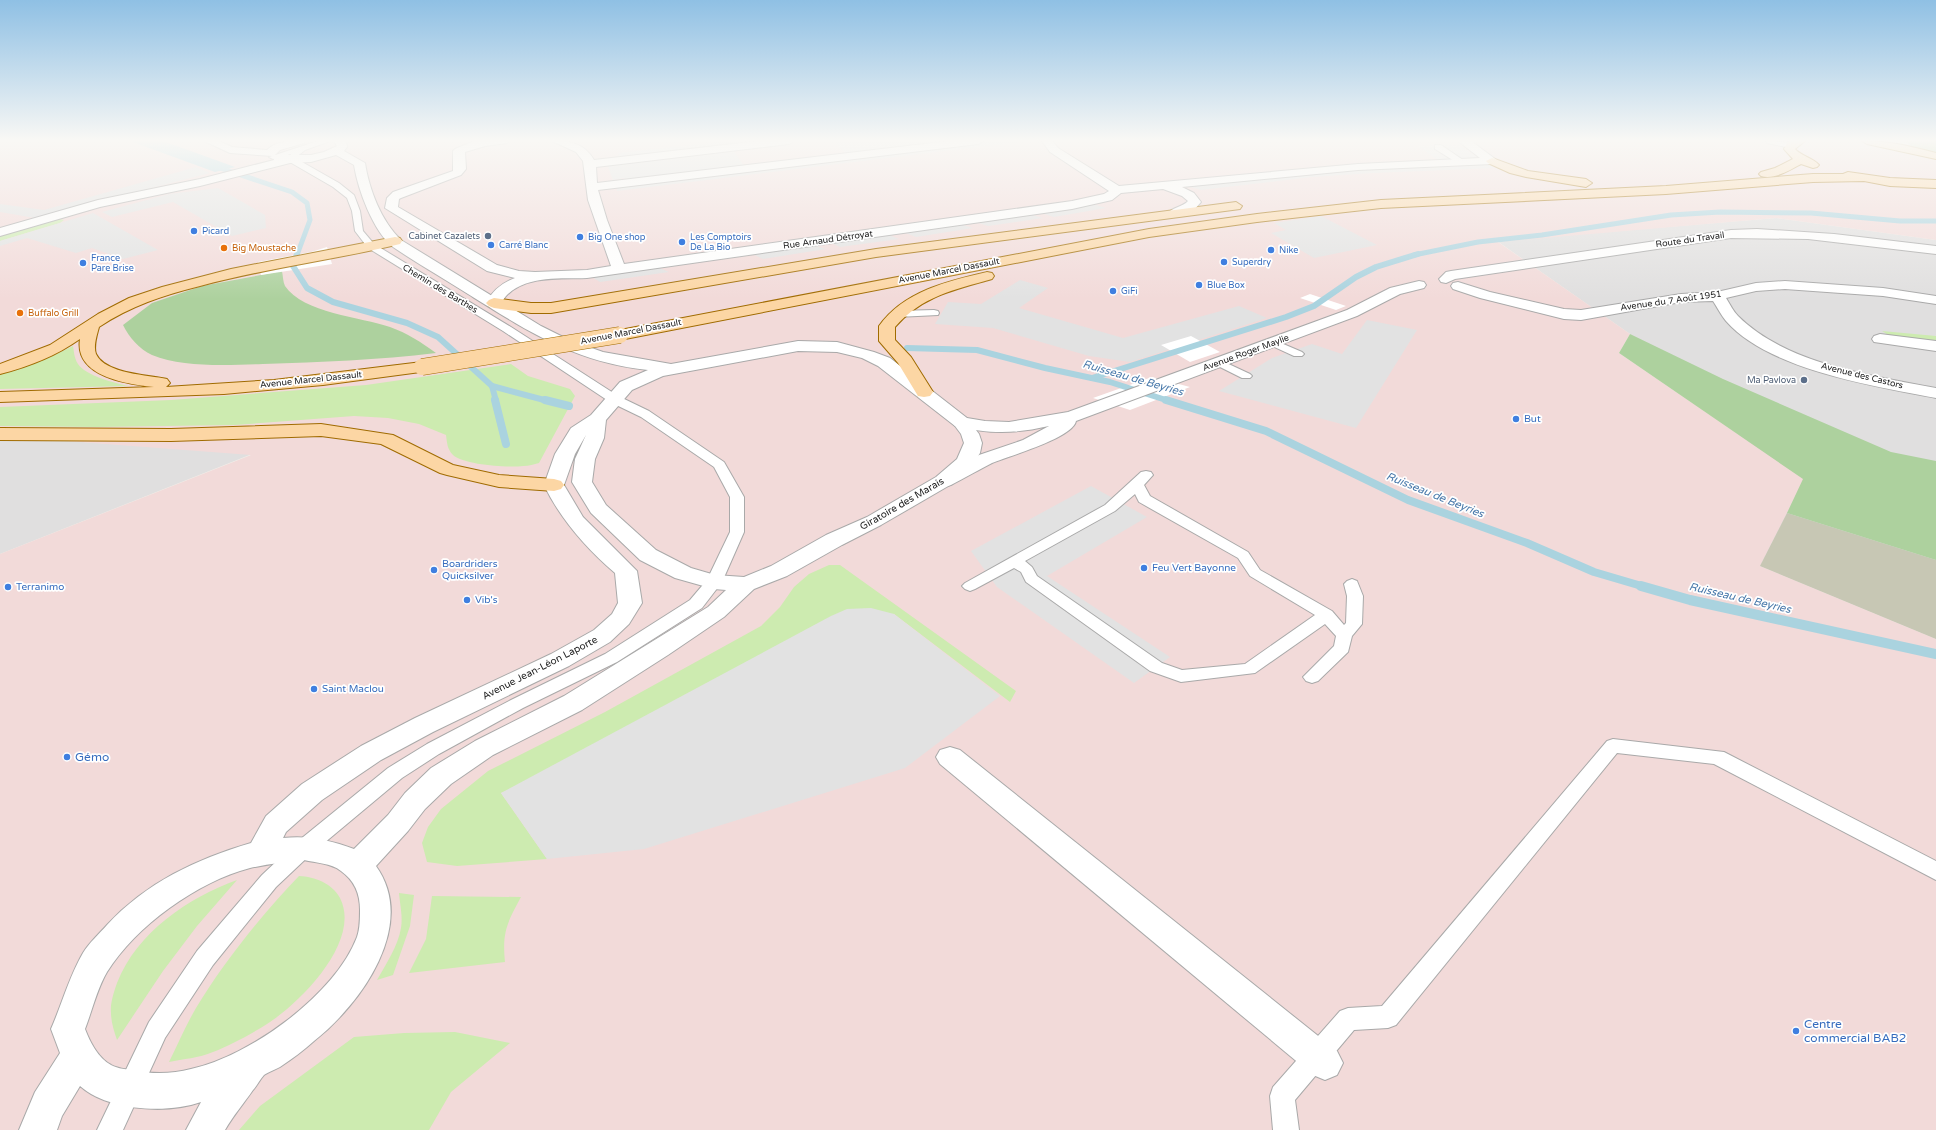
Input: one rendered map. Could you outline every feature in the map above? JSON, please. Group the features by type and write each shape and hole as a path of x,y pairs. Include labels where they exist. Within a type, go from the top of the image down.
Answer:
{"main road":[{"path":"1315,198 1385,194"},
{"name":"Avenue Marcel Dassault","path":"1257,218 1302,206 1392,194"},
{"name":"Avenue Marcel Dassault","path":"0,397 116,395 224,389 422,368 620,335 1149,233 1257,218 1381,204 1584,194"},
{"path":"494,303 531,308 551,308 876,253 1174,212 1252,204"},
{"path":"924,392 905,361 888,341 887,326 912,302 959,284 1001,271 1149,233"},
{"path":"0,369 19,364 56,348 91,326 103,316 134,301 167,290 209,278 395,241"},
{"path":"91,326 87,345 88,354 96,364 114,374 142,381 224,389"},
{"path":"0,434 171,435 321,430 386,439 447,469 455,471 499,481 554,485"}],"street":[{"path":"0,232 98,204 144,194"},
{"name":"Chemin des Barthes","path":"368,194 376,214 395,241 535,328 564,343 599,356 638,364 677,368"},
{"name":"Rue Arnaud Détroyat","path":"400,194 393,198 391,208 492,268 519,275 535,276 587,274 1072,205 1112,194"},
{"path":"594,194 619,269"},
{"path":"1174,212 1190,207 1195,202 1187,194"},
{"name":"Route du Travail","path":"1444,287 1451,275 1731,234 1759,233 1805,236 1936,250"},
{"name":"Rue Arnaud Détroyat","path":"494,303 496,298 510,285 535,276"},
{"name":"Avenue Roger Maylie","path":"961,422 996,428 1025,426 1052,419 1071,417 1170,382 1352,313 1396,291 1419,285 1418,282 1422,278 1432,277 1444,287"},
{"name":"Avenue du 7 Août 1951","path":"1444,287 1570,314 1595,313 1681,298 1717,296 1756,287 1785,285 1883,292 1936,300"},
{"name":"Avenue des Castors","path":"1717,296 1720,303 1745,330 1770,347 1797,359 1833,371 1936,392"},
{"path":"1880,339 1936,346"},
{"name":"Giratoire des Marais","path":"798,346 837,347 868,354 884,362 961,422 970,434 973,443 970,453 964,462 943,481 874,521 834,540 779,571 746,584 714,582 683,573 648,555 598,509 582,482 585,459 607,407 626,386 652,374 677,368 798,346"},
{"name":"Chemin des Barthes","path":"599,356 626,380 626,386"},
{"path":"554,485 565,454 578,432 607,407"},
{"name":"Avenue Roger Maylie","path":"943,481 986,459 1018,449 1039,440 1065,426 1071,417"},
{"name":"Avenue Jean-Léon Laporte","path":"261,852 276,824 312,792 371,753 431,722 560,660 602,636 621,619 630,602 626,571 595,544 561,501 554,485"},
{"path":"357,866 398,823 415,801 441,776 484,748 573,703 652,654 716,612 746,584"},
{"path":"950,757 1320,1060"},
{"path":"304,848 340,856 357,866 369,880 376,907 372,939 354,975 325,1011 290,1040 250,1065 219,1079 187,1088 157,1092 130,1090 98,1078 78,1056 68,1029 94,964 120,932 151,904 187,881 224,863 261,852 304,848"},
{"path":"38,1130 48,1105 78,1056"},
{"path":"205,1130 216,1111 250,1065"}],"lane":[{"name":"Chemin des Barthes","path":"347,194 351,197 356,211 360,231 371,246 408,270 507,329 607,407 645,414 719,465 737,497 737,532 714,582"},
{"path":"898,314 934,313"},
{"path":"1274,343 1298,354"},
{"path":"1220,363 1246,376"},
{"path":"970,586 1110,508 1142,480 1144,499"},
{"path":"1110,508 1144,499 1243,555 1255,573 1326,615 1344,635"},
{"path":"1015,561 1028,570 1031,579 1156,667 1181,676 1249,669 1326,615"},
{"path":"110,1130 157,1030 204,958 269,881 304,848 395,773 433,749 517,704 611,658 696,604 714,582"},
{"path":"1312,677 1342,648 1344,635 1354,624 1355,596 1352,584"},
{"path":"1286,1130 1282,1096 1320,1060 1348,1019 1388,1018 1613,746 1717,757 1936,871"}],"shaded area":[{"path":"0,194 1936,194 1936,240 1776,218 1498,242 1630,334 1619,353 1804,479 1760,566 1936,639 1936,1130 0,1130 0,554 251,455 0,436"},
{"path":"102,194 129,194 35,218 0,212 0,204 44,210"},
{"path":"169,194 228,194 265,215 266,228 232,236 173,202 112,217 102,212"},
{"path":"1087,202 1106,208 1054,217 1034,211"},
{"path":"1023,212 1043,218 988,226 969,220"},
{"path":"93,213 158,250 123,259 92,248 76,253 27,238 0,246 0,241"},
{"path":"1321,216 1377,245 1314,258 1271,233 1286,230 1274,223"},
{"path":"1776,218 1936,240 1936,639 1760,566 1739,433 1630,334 1497,241"},
{"path":"954,222 973,228 916,237 898,230"},
{"path":"881,232 899,239 840,247 824,240"},
{"path":"808,243 826,249 763,259 746,251"},
{"path":"652,265 669,272 600,282 587,274"},
{"path":"1020,280 1048,288 1019,308 1123,338 1239,306 1267,318 1130,362 1089,356 993,328 935,324 948,302 981,304"},
{"path":"1367,320 1417,330 1356,428 1219,391 1272,358 1312,344 1342,354"},
{"path":"0,436 252,454 0,554"},
{"path":"1091,486 1147,517 1047,576 1170,657 1134,683 997,587 971,551"},
{"path":"1787,513 1936,560 1936,639 1760,566"},
{"path":"871,608 894,614 1000,696 905,768 644,849 547,859 501,793 831,616 847,609"}],"green space":[{"path":"60,219 64,220 60,223 0,241 0,235"},
{"path":"282,271 285,286 293,295 305,302 333,313 378,323 396,329 414,338 436,353 328,361 236,365 192,364 164,359 152,355 135,342 123,325 152,303 202,286"},
{"path":"1882,331 1936,336 1936,344 1893,338"},
{"path":"1630,334 1723,379 1891,452 1936,461 1936,560 1787,513 1803,479 1619,353"},
{"path":"73,346 74,355 78,364 87,372 116,383 129,386 0,389 0,374 48,358"},
{"path":"511,364 528,376 570,389 575,396 539,463 527,466 498,466 467,461 451,453 446,435 419,424 388,418 354,416 235,425 97,427 0,426 0,407 171,400 366,385"},
{"path":"829,565 840,565 1016,691 1010,702 894,614 501,793 547,859 457,866 427,862 422,843 428,827 441,809 488,771 605,712 761,626 780,607 794,587 809,574"},
{"path":"299,876 317,879 332,888 340,898 345,915 343,933 335,951 324,969 295,1002 261,1028 234,1043 208,1054 169,1062 192,1014 218,974 258,922"},
{"path":"237,880 197,926 163,971 117,1040 111,1016 112,998 117,983 126,965 137,948 166,919 183,907 200,897"},
{"path":"399,893 414,895 410,926 393,975 377,980 391,955 401,928 402,920"},
{"path":"432,896 521,897 509,921 505,935 505,962 409,973 426,939"},
{"path":"455,1032 510,1043 451,1092 429,1130 239,1130 260,1106 354,1037 404,1033"}],"pier":[{"path":"327,247 332,264 261,275 258,262 311,252"},
{"path":"1310,294 1346,306 1336,310 1300,298"},
{"path":"1191,336 1220,352 1190,362 1161,345"},
{"path":"1152,377 1190,387 1130,410 1093,398"}],"waterway":[{"path":"294,194 307,203 310,220 297,255"},
{"path":"1416,255 1478,242 1542,235 1671,215 1720,212 1811,213 1900,221 1936,221"},
{"name":"Ruisseau de Beyries","path":"297,254 293,266 307,288 333,302 407,323 438,337 492,386"},
{"path":"1092,378 1286,317 1314,306 1356,277 1376,267 1416,255"},
{"name":"Ruisseau de Beyries","path":"907,348 977,350 1045,368 1110,382 1169,401"},
{"name":"Ruisseau de Beyries","path":"492,386 548,401"},
{"path":"492,386 496,401"},
{"path":"495,400 506,444"},
{"name":"Ruisseau de Beyries","path":"545,400 569,406"},
{"name":"Ruisseau de Beyries","path":"1166,400 1266,431 1408,500 1527,543 1594,572 1645,587"},
{"name":"Ruisseau de Beyries","path":"1641,586 1690,600 1936,654"}],"place":[{"name":"Picard","path":"194,231"},
{"name":"Cabinet Cazalets","path":"488,236"},
{"name":"Big One shop","path":"580,237"},
{"name":"Les Comptoirs De La Bio","path":"682,242"},
{"name":"Carré Blanc","path":"491,245"},
{"name":"Big Moustache","path":"224,248"},
{"name":"Nike","path":"1271,250"},
{"name":"Superdry","path":"1224,262"},
{"name":"France Pare Brise","path":"83,263"},
{"name":"Blue Box","path":"1199,285"},
{"name":"GiFi","path":"1113,291"},
{"name":"Buffalo Grill","path":"20,313"},
{"name":"Ma Pavlova","path":"1804,380"},
{"name":"But","path":"1516,419"},
{"name":"Feu Vert Bayonne","path":"1144,568"},
{"name":"Boardriders Quicksilver","path":"434,570"},
{"name":"Terranimo","path":"8,587"},
{"name":"Vib's","path":"467,600"},
{"name":"Saint Maclou","path":"314,689"},
{"name":"Gémo","path":"67,757"},
{"name":"Centre commercial BAB2","path":"1796,1031"}]}
